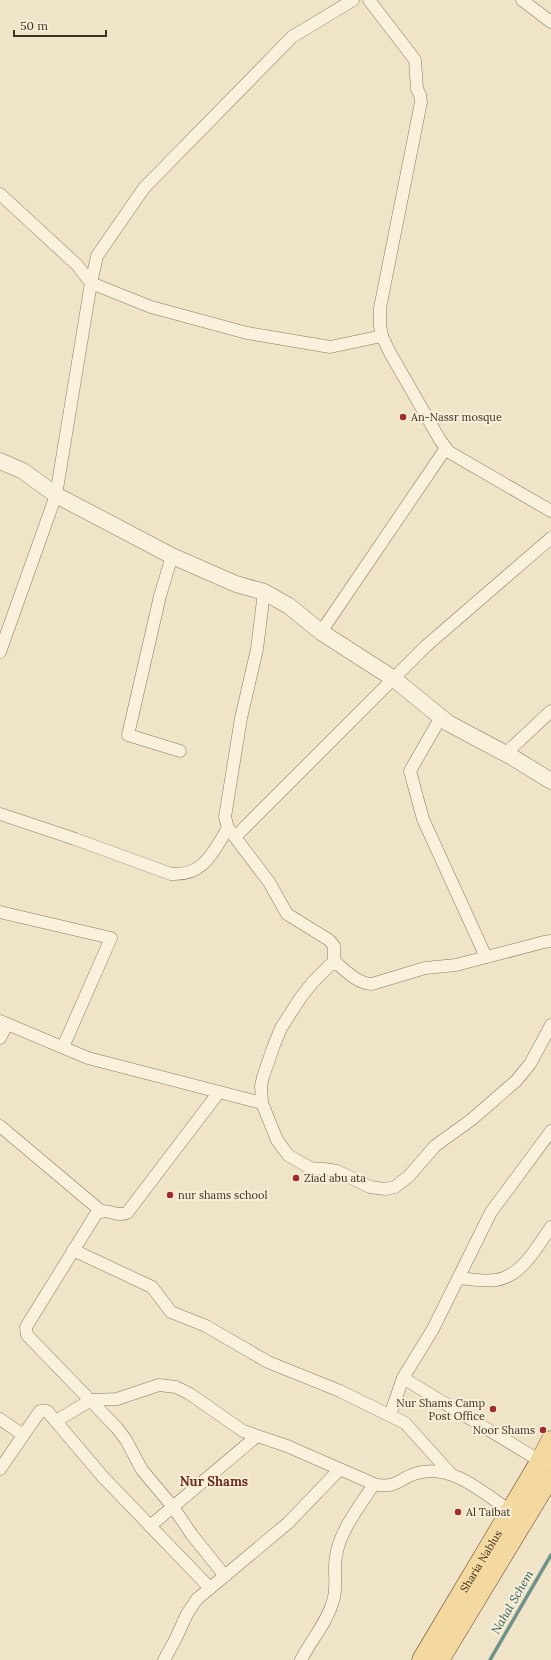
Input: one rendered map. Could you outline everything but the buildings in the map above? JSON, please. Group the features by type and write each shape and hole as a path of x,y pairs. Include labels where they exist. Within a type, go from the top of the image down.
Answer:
{"main road":[{"name":"Sharia Nablus","path":"439,1660 547,1468 551,1441"},
{"name":"Sharia Nablus","path":"422,1660 510,1511 547,1468"}],"street":[{"path":"0,652 56,495 91,283 97,256 144,188 292,37 353,0"},
{"path":"369,0 415,60 417,89 421,102 380,308 380,326 382,336 392,358 446,448 455,456 551,511"},
{"path":"522,0 551,22"},
{"path":"0,194 77,265 91,283 151,307 247,333 330,347 382,336"},
{"path":"321,632 446,448"},
{"path":"0,461 23,471 56,495 172,556 236,584 264,592 289,606 321,632 394,679 448,723 551,781"},
{"path":"0,814 75,839 171,874 186,874 200,867 232,833 394,679 426,646 551,538"},
{"path":"172,556 160,596 128,736 180,751"},
{"path":"264,592 257,649 241,718 225,817 232,833 269,882 287,914 329,940 334,946 334,961 301,996 274,1045 263,1077 261,1095 262,1103 265,1114 282,1149 294,1160 310,1168 324,1168 336,1171 370,1187 385,1189 395,1187 409,1176 435,1146 471,1120 523,1074 551,1025"},
{"path":"505,754 551,711"},
{"path":"441,717 410,771 423,819 486,957"},
{"path":"0,912 111,938 63,1047"},
{"path":"334,961 358,980 366,984 372,984 425,968 456,965 551,941"},
{"path":"0,1038 3,1022 94,1060 262,1103"},
{"path":"219,1092 128,1214 121,1216 107,1211 101,1211 96,1214 26,1327 27,1335 117,1428 126,1440 142,1470 173,1507 192,1535 224,1576"},
{"path":"0,1126 101,1211"},
{"path":"390,1416 403,1378 434,1329 491,1212 551,1130"},
{"path":"459,1278 486,1281 496,1280 512,1274 525,1262 551,1227"},
{"path":"73,1250 152,1287 171,1312 206,1326 268,1362 340,1391 405,1422 451,1474"},
{"path":"403,1378 547,1468"},
{"path":"56,1421 91,1400 117,1400 159,1385 176,1387 190,1394 243,1431 287,1446 374,1484 390,1486 423,1472 441,1472 451,1474 465,1480 510,1511"},
{"path":"0,1469 40,1411 47,1411 103,1477 210,1588"},
{"path":"0,1419 23,1435"},
{"path":"150,1526 257,1436"},
{"path":"164,1660 191,1606 224,1576 288,1523 340,1470"},
{"path":"301,1660 327,1616 334,1600 336,1591 336,1558 339,1544 351,1519 374,1484"}],"waterway":[{"name":"Nahal Schem","path":"490,1660 551,1555"}],"place":[{"name":"An-Nassr mosque","path":"403,417"},
{"name":"Ziad abu ata","path":"296,1178"},
{"name":"nur shams school","path":"170,1195"},
{"name":"Nur Shams Camp Post Office","path":"493,1409"},
{"name":"Noor Shams","path":"543,1430"},
{"name":"Al Taibat","path":"458,1512"}],"district":[{"name":"Nur Shams","path":"214,1481"}]}
